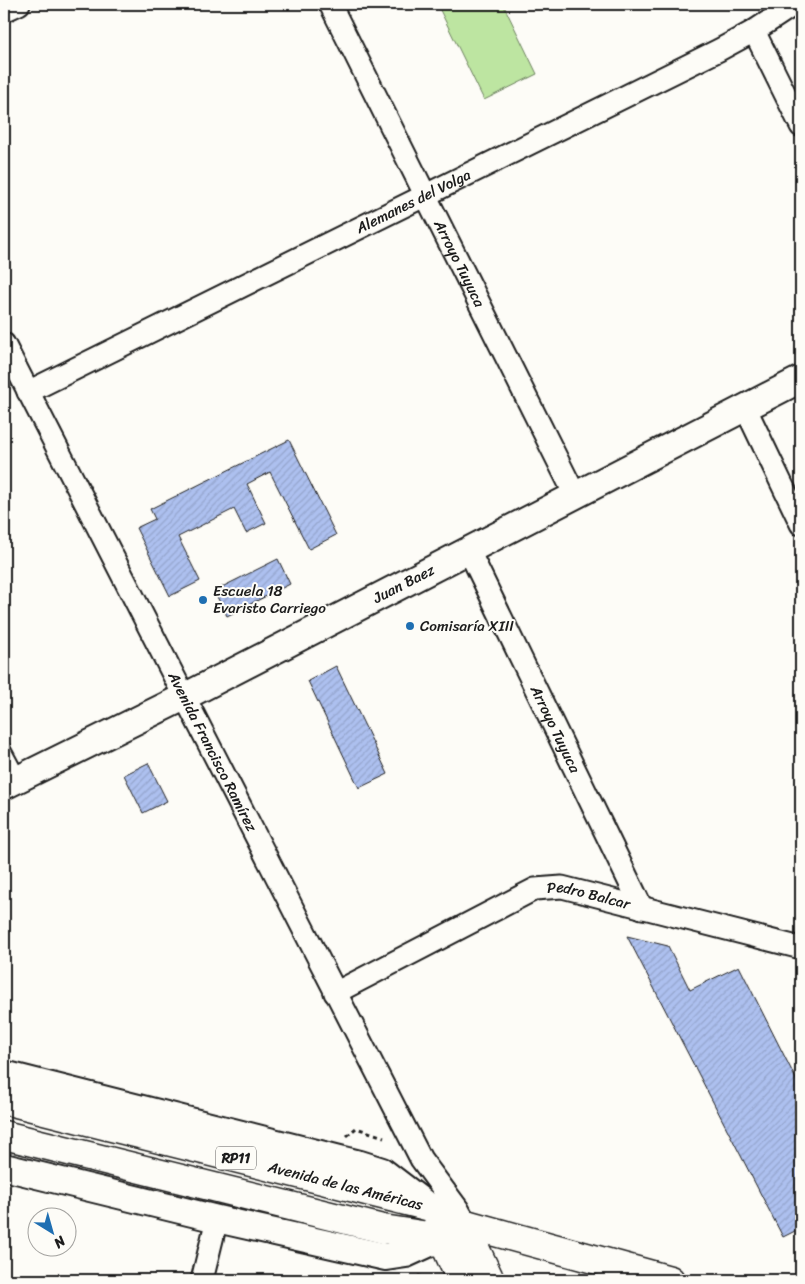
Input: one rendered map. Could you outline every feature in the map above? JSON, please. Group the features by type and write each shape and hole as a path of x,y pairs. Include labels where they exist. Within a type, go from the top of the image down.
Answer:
{"main road":[{"name":"Avenida de las Américas","path":"4,1100 430,1207 470,1235 566,1264 626,1268 670,1280"},
{"name":"Avenida de las Américas","path":"4,1135 383,1229 441,1238 470,1235"},
{"name":"Avenida Francisco Ramírez","path":"430,1207 441,1238 461,1280"},
{"name":"Avenida Francisco Ramírez","path":"470,1235 490,1280"}],"street":[{"path":"4,11 18,4"},
{"name":"Arroyo Tuyuca","path":"330,4 575,495"},
{"name":"Alemanes del Volga","path":"28,392 754,31 795,4"},
{"path":"754,31 801,126"},
{"name":"Avenida Francisco Ramírez","path":"4,344 421,1159 458,1209 470,1235"},
{"name":"Juan Baez","path":"12,782 184,698 801,379"},
{"path":"745,407 801,524"},
{"name":"Arroyo Tuyuca","path":"468,551 642,908"},
{"name":"Pedro Balcar","path":"335,993 535,889 562,887 801,948"},
{"path":"4,1074 360,1164 382,1171 430,1207"},
{"name":"Avenida Francisco Ramírez","path":"421,1159 430,1207"},
{"path":"4,1167 217,1219 386,1257 406,1254 441,1238"},
{"path":"202,1280 217,1219"}],"lane":[{"path":"4,747 12,782"}],"green space":[{"path":"447,4 503,4 537,74 484,100 439,8"}],"building":[{"path":"289,440 336,535 309,549 270,472 247,484 266,523 246,533 234,509 178,537 200,581 170,596 136,528 155,519 150,509"},
{"path":"278,559 290,584 227,616 214,591"},
{"path":"336,666 388,774 359,788 308,681"},
{"path":"148,763 167,801 143,813 124,775"},
{"path":"627,936 668,946 690,990 739,966 801,1089 801,1228 783,1237"}],"place":[{"name":"Escuela 18 Evaristo Carriego","path":"203,600"},
{"name":"Comisaría XIII","path":"410,626"}]}
